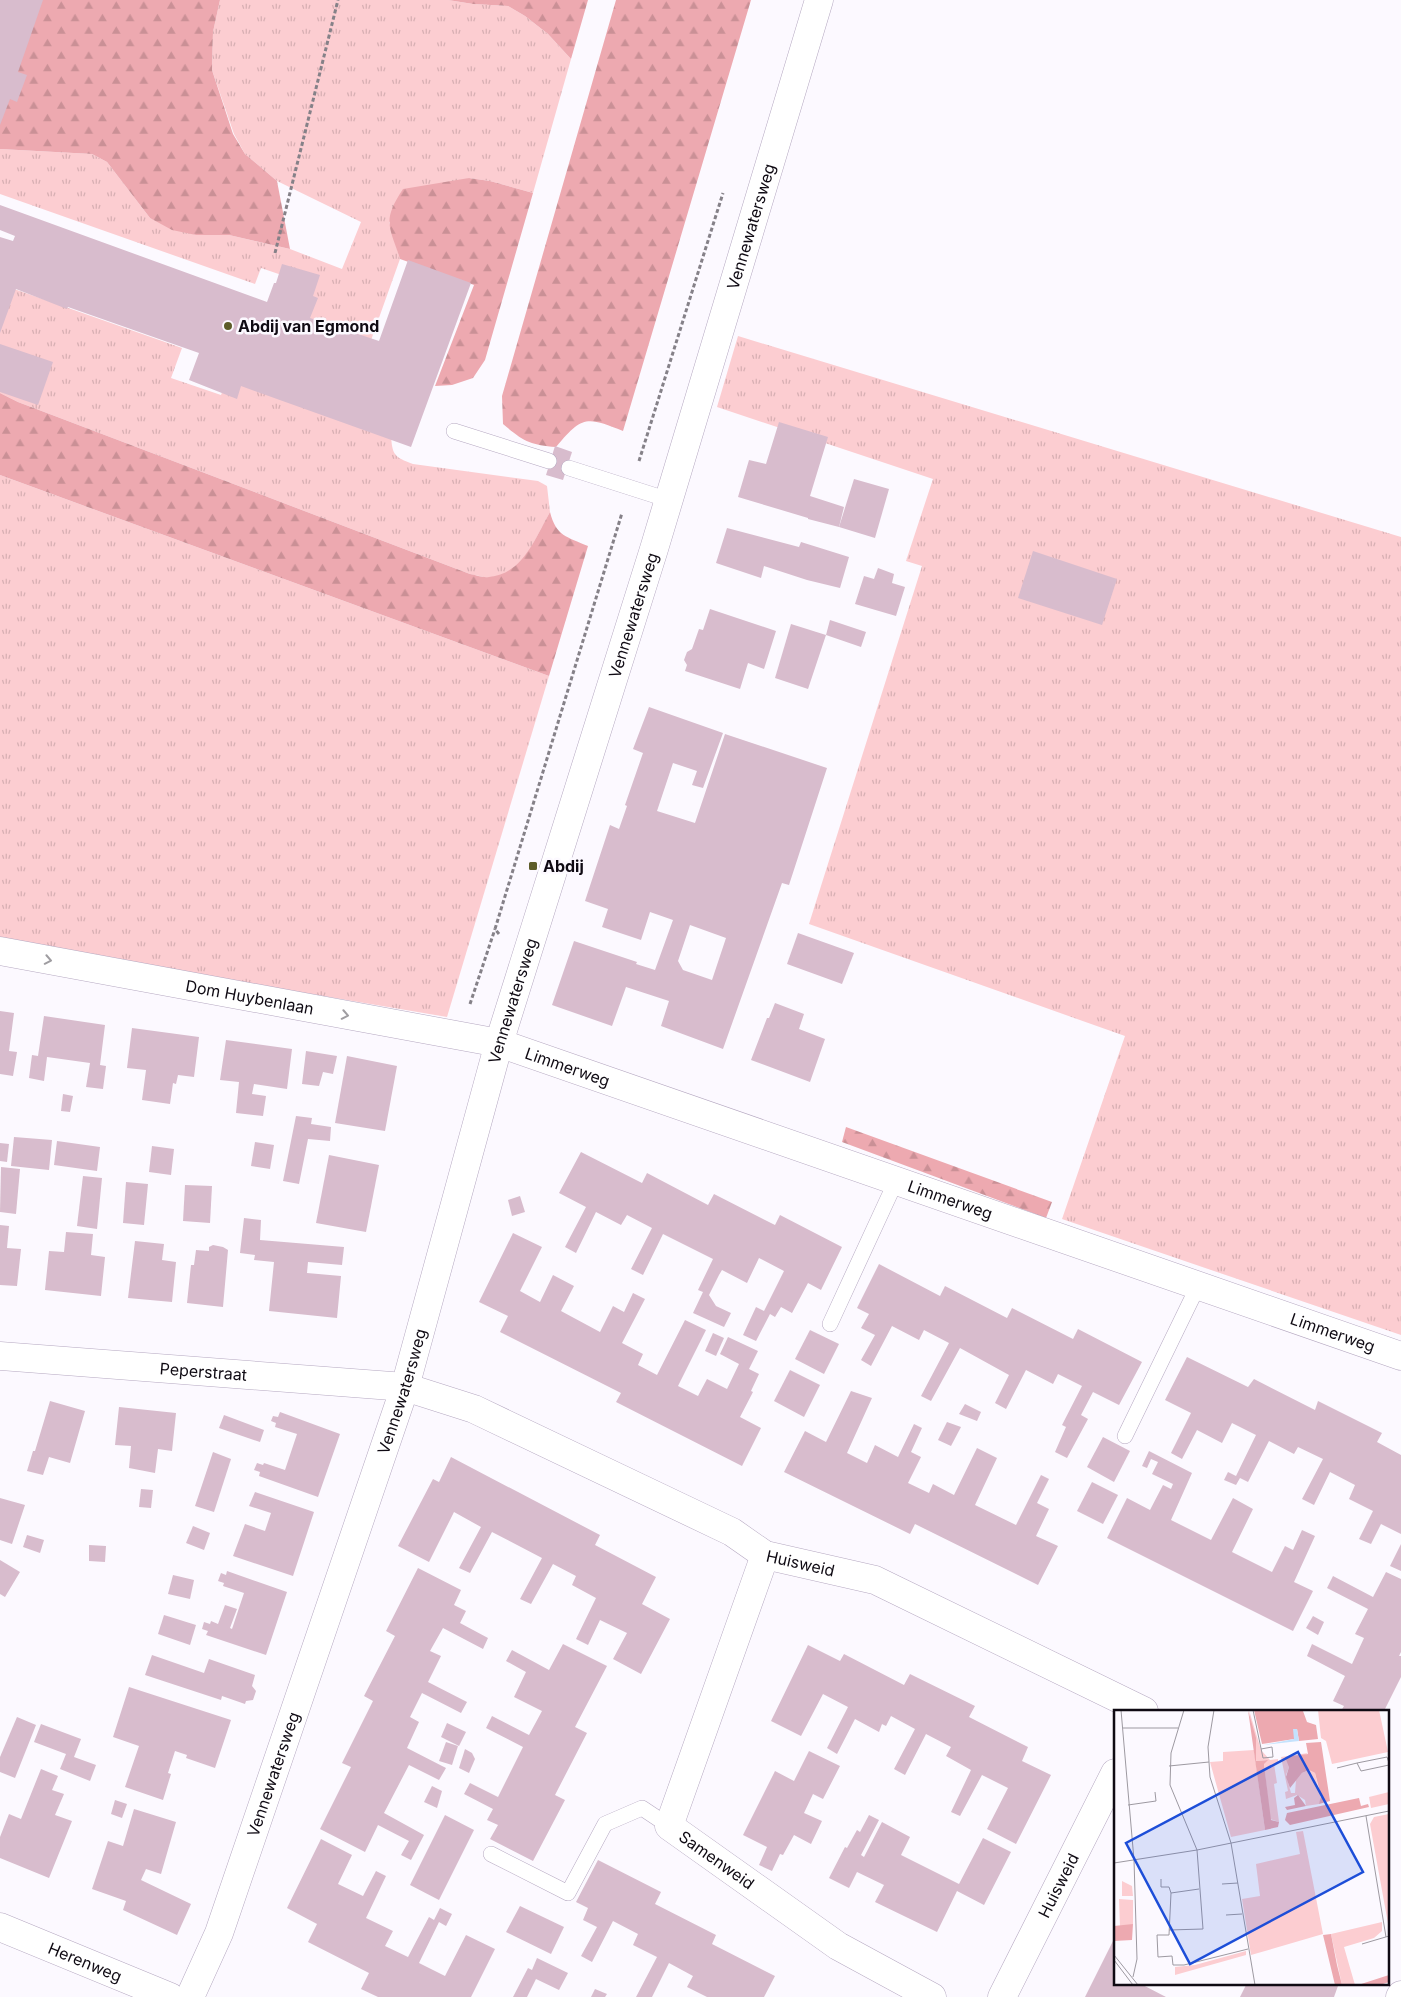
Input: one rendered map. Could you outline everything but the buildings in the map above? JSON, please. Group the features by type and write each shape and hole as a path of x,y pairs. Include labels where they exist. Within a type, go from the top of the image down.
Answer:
{"street":[{"name":"Vennewatersweg","path":"190,1997 219,1933 405,1387 499,1043 669,500 819,0"},
{"name":"Dom Huybenlaan","path":"0,951 499,1043"},
{"name":"Limmerweg","path":"499,1043 1401,1356"},
{"name":"Peperstraat","path":"0,1356 405,1387"},
{"name":"Huisweid","path":"405,1387 474,1409 732,1532 765,1555 875,1580 1142,1710"},
{"name":"Samenweid","path":"765,1555 669,1826 838,1946 932,1997"},
{"name":"Huisweid","path":"1002,1997 1114,1775"},
{"name":"Herenweg","path":"0,1928 170,1997"}],"lane":[{"path":"454,431 549,461"},
{"path":"569,468 669,500"},
{"path":"830,1324 896,1181"},
{"path":"1125,1436 1198,1286"},
{"path":"490,1854 568,1893 605,1824 642,1808 669,1826"}],"path":[{"path":"275,253 338,0"},
{"path":"460,1036 495,929"}],"green space":[{"path":"42,0 220,0 213,32 212,70 233,134 245,154 277,181 290,249 229,235 196,235 172,230 150,218 107,162 92,154 0,149 0,116"},
{"path":"220,0 448,0 508,6 525,16 548,34 571,59 533,193 490,181 469,178 389,222 400,259 370,343 297,318 308,284 261,268 255,284 0,194 0,149 92,154 107,162 150,218 196,235 229,235 290,249 342,269 361,222 277,181 245,154 234,134 212,70 213,32"},
{"path":"448,0 588,0 571,59 548,34 525,16 508,6"},
{"path":"616,0 751,0 623,431 601,423 585,422 572,429 556,447 540,445 527,441 503,424 502,396"},
{"path":"469,178 490,181 533,193 485,360 473,378 452,385 435,386 474,285 400,259 391,230 390,216 396,200 403,189"},
{"path":"0,284 182,348 171,378 221,395 228,377 391,434 392,447 395,454 413,464 538,481 547,486 550,512 526,557 506,574 488,578 470,574 18,402 0,393"},
{"path":"738,336 1401,537 1401,1335 1062,1219 1125,1036 809,924 922,566 906,561 933,479 717,407"},
{"path":"0,393 18,402 479,576 487,577 501,574 519,562 527,553 550,512 552,520 563,535 588,546 549,676 0,475"},
{"path":"0,475 549,676 447,1017 0,941"},
{"path":"846,1127 1052,1202 1046,1218 842,1142"}],"place":[{"name":"Abdij van Egmond","path":"228,326"},
{"name":"Abdij","path":"533,866"}]}
